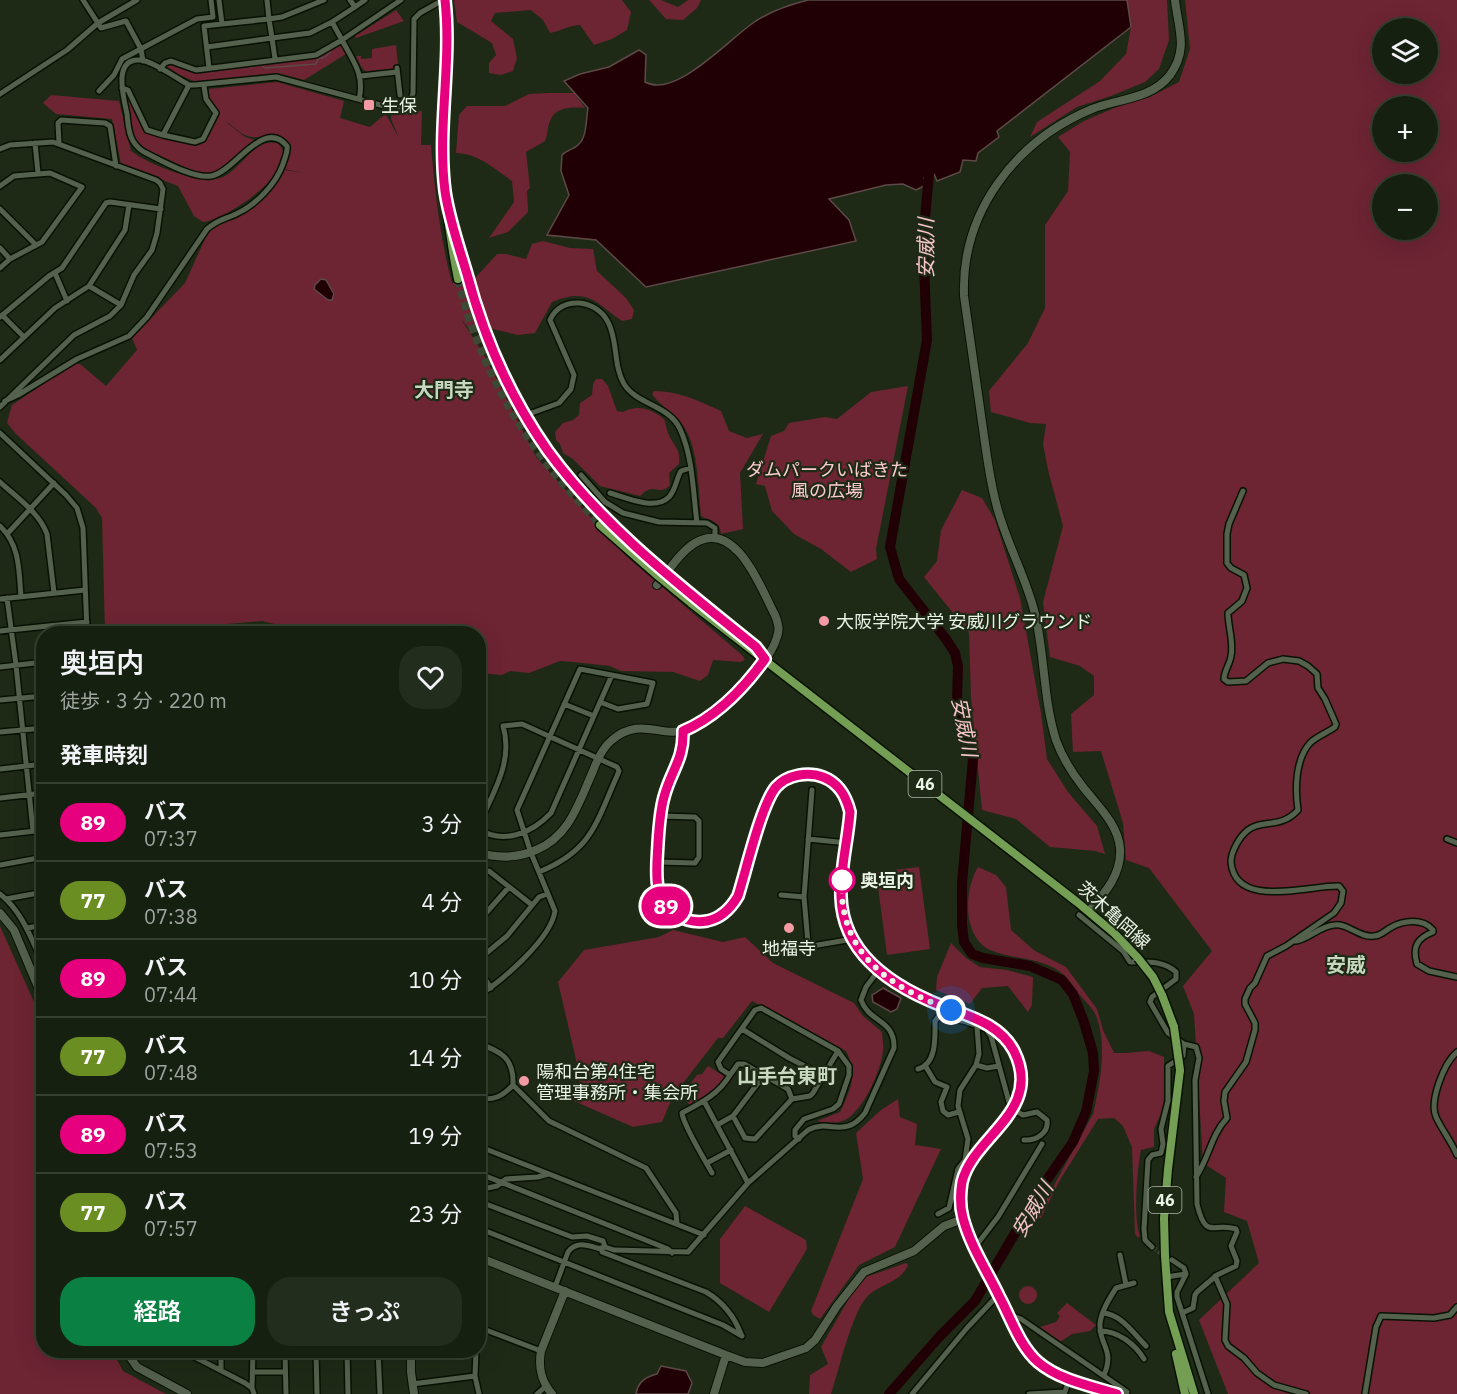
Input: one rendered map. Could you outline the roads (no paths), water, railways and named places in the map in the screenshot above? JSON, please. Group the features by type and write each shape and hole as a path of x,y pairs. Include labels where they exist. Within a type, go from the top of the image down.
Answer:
{"main road":[{"path":"444,0 448,40 444,137 445,190 455,244 458,279"},
{"path":"455,244 468,277"},
{"name":"茨木亀岡線","path":"604,522 659,577 693,601 1089,911 1121,939 1156,981 1174,1027 1180,1070 1166,1194 1166,1276 1177,1360 1185,1394"},
{"name":"茨木亀岡線","path":"1173,1330 1194,1394"}],"street":[{"path":"83,0 101,28 126,21 141,49 143,61"},
{"path":"0,94 67,50 98,22 136,0"},
{"path":"99,91 114,75 121,61 197,19 213,17 211,0"},
{"path":"219,0 222,24"},
{"path":"267,0 274,59"},
{"path":"209,68 204,26 282,17 288,13 306,9 323,0"},
{"path":"350,0 355,8"},
{"path":"207,47 310,33 332,22 365,0"},
{"path":"160,69 165,63 171,61 192,70 315,55 342,40 401,0"},
{"path":"5,401 77,359 129,336 147,317 207,229 219,220 237,213 270,188 287,154 284,142 277,137 268,138 254,144 223,172 210,176 196,175 144,152 134,144 130,133 122,88 123,71 126,65 132,61 143,61 189,85 204,86 276,77 401,108 409,102 413,93 414,19 420,13 444,0"},
{"path":"1089,911 1117,873 1120,849 1114,827 1065,759 1052,725 1043,652 1032,604 1002,527 991,483 964,296 964,263 970,237 989,196 1006,172 1035,143 1065,122 1094,108 1140,94 1160,85 1170,75 1180,54 1181,30 1175,0"},
{"path":"332,22 361,76 362,88 359,99"},
{"path":"361,76 397,70 400,95"},
{"path":"163,135 189,85"},
{"path":"122,88 128,90 147,130 195,142 203,139 216,113 206,99 204,86"},
{"path":"58,143 58,123 61,120 105,123 110,126 116,166"},
{"path":"0,149 10,145 53,141 160,183 163,189 157,233 152,250 134,275 121,305 110,316 74,335 0,406"},
{"path":"34,143 38,173"},
{"path":"0,186 14,176 50,173 82,187 42,242 10,259 0,268"},
{"path":"24,337 1,316 62,268 106,203 161,209"},
{"path":"0,360 55,308 88,286 124,230 129,205"},
{"path":"0,209 36,244"},
{"path":"0,248 10,259"},
{"path":"55,273 67,301"},
{"path":"88,286 121,305"},
{"path":"529,414 559,403 571,389 574,375 550,320 554,311 563,305 578,303 591,305 609,322 624,383 634,394 666,412 678,425 686,442 697,523"},
{"path":"0,432 77,508 81,518 87,626"},
{"path":"610,493 647,503 659,503 668,498 674,490 681,471 690,468"},
{"path":"581,475 604,502 623,513 659,522 712,525 715,528 715,538"},
{"path":"0,482 44,525 54,593"},
{"path":"8,533 54,483"},
{"path":"1196,1177 1202,1170 1212,1140 1227,1118 1225,1092 1246,1062 1255,1030 1255,1023 1245,1004 1250,988 1255,983 1267,956 1334,913 1341,903 1343,891 1339,886 1285,892 1252,890 1236,879 1232,870 1231,857 1242,836 1250,828 1282,822 1292,817 1298,810 1297,785 1301,759 1312,742 1336,724 1329,705 1318,688 1317,674 1299,661 1275,660 1246,681 1228,682 1224,679 1232,654 1230,639 1232,631 1228,613 1242,601 1247,588 1244,575 1227,563 1229,524 1243,491"},
{"path":"0,526 8,533 14,545 21,597"},
{"path":"486,853 509,857 531,853 554,840 569,823 598,758 612,740 634,729 683,731 709,717 753,675 773,647 779,631 775,615 745,560 734,546 715,538 693,544 659,577"},
{"path":"33,831 16,665 3,598 85,590"},
{"path":"49,626 87,622"},
{"path":"0,631 36,627"},
{"path":"0,667 36,663"},
{"path":"486,991 529,954 554,916 555,911 531,853 517,810 580,669 653,683 647,704 618,709 600,702"},
{"path":"486,831 498,836 524,833 551,813 612,675"},
{"path":"0,700 36,697"},
{"path":"564,704 594,716"},
{"path":"486,809 506,762 507,744 503,726 522,724 617,766 619,771 586,840 564,861 539,872"},
{"path":"0,732 36,729"},
{"path":"683,731 681,755 664,795 660,816 657,887 669,910 686,921 713,920 720,916 733,905 738,896 772,793 784,781 802,774 827,778 840,788 850,812 841,897 844,918 853,939 879,971 915,994 987,1027 1004,1038 1013,1050 1019,1065 1021,1081 1011,1106 999,1129 958,1169 949,1208 938,1214"},
{"path":"0,769 36,765"},
{"path":"812,790 804,897 808,943 812,946 853,939"},
{"path":"0,798 36,795"},
{"path":"657,862 695,863 699,857 699,821 695,817 660,816"},
{"path":"0,835 36,831"},
{"path":"808,839 848,843"},
{"path":"1447,839 1457,843"},
{"path":"0,865 36,858"},
{"path":"486,872 489,871 532,905"},
{"path":"486,913 509,887"},
{"path":"6,899 36,893"},
{"path":"0,894 27,928 36,947"},
{"path":"486,953 507,936 538,897 547,894"},
{"path":"781,895 804,897"},
{"path":"0,913 14,930 36,980"},
{"path":"1080,915 1123,951 1130,962 1159,963 1171,967 1176,972 1176,979 1152,997 1150,1002 1163,1027 1184,1044 1196,1047 1199,1058 1195,1080 1197,1204 1204,1223 1215,1229 1234,1228 1237,1232 1231,1246 1237,1261 1236,1266 1215,1276 1195,1295 1193,1308 1182,1313"},
{"path":"1294,940 1301,940 1332,925 1344,926 1371,937 1377,936 1394,925 1416,921 1428,925 1433,930 1423,935 1417,942 1415,957 1417,964 1429,971 1457,977"},
{"path":"27,928 36,926"},
{"path":"555,1287 569,1250 576,1245 619,1251 689,1252 748,1183 814,1127 846,1128 854,1125 872,1101 894,1048 889,1029 868,1012 861,1000 866,987 879,971"},
{"path":"486,981 491,988"},
{"path":"730,1075 721,1068 718,1062 755,1010 761,1008 838,1051 846,1060 849,1074 839,1104 833,1109 810,1116 799,1124 795,1130 795,1136 799,1139"},
{"path":"918,1069 926,1067 930,1061 935,1021 938,1017 977,1027 987,1027"},
{"path":"977,1027 980,1048 976,1065 960,1090 959,1112 968,1138 967,1162 960,1193 963,1219 1018,1336 1033,1357 1049,1370 1118,1394"},
{"path":"987,1027 1011,1106 1023,1115 1037,1112 1047,1120 1046,1130 1038,1138 1032,1141 1024,1140"},
{"path":"742,1029 824,1076"},
{"path":"1152,1247 1145,1240 1144,1214 1148,1160 1152,1155 1161,1153 1163,1144 1160,1136 1168,1101 1168,1066 1183,1056 1184,1044"},
{"path":"486,1046 501,1053 509,1062 514,1074 513,1085 495,1099 486,1098"},
{"path":"733,1116 746,1138 755,1139 792,1099 813,1094 838,1051"},
{"path":"1457,1052 1441,1077 1434,1107 1435,1116 1457,1155"},
{"path":"712,1173 682,1121 682,1113 704,1101 724,1085 738,1064 744,1064 788,1089 792,1099"},
{"path":"976,1065 987,1068 999,1066"},
{"path":"926,1067 935,1082 947,1087 941,1102 943,1111 948,1115 959,1112"},
{"path":"717,1125 733,1116 764,1075"},
{"path":"513,1085 549,1121 646,1168 676,1213 676,1224"},
{"path":"704,1101 748,1183"},
{"path":"976,1250 1042,1144"},
{"path":"486,1149 704,1235"},
{"path":"707,1163 731,1150"},
{"path":"486,1188 497,1186 506,1179 538,1177 548,1173"},
{"path":"486,1176 668,1249 672,1253"},
{"path":"1146,1193 1166,1194"},
{"path":"486,1203 572,1237 587,1236 603,1241 602,1252 713,1296 720,1300 731,1315 742,1336 723,1325 486,1231"},
{"path":"486,1260 726,1355 749,1363 763,1363 806,1348 815,1340 856,1279 864,1272 914,1251 944,1226 963,1219"},
{"path":"1120,1255 1126,1284"},
{"path":"1172,1260 1184,1268 1186,1274 1177,1292 1208,1394"},
{"path":"1166,1276 1186,1274"},
{"path":"1215,1276 1227,1304 1225,1340 1228,1346 1244,1358 1257,1373 1274,1385 1306,1394"},
{"path":"1104,1375 1109,1360 1108,1350 1100,1331 1103,1313 1116,1288 1134,1283"},
{"path":"552,1394 546,1386 540,1366 541,1351 565,1291"},
{"path":"912,1394 998,1293"},
{"path":"1365,1394 1376,1327 1381,1316 1434,1318 1450,1315 1457,1306"},
{"path":"1103,1313 1110,1313 1119,1318 1146,1346"},
{"path":"1008,1314 1021,1319 1104,1375 1127,1392 1126,1394"},
{"path":"486,1330 541,1351"},
{"path":"1100,1331 1114,1332 1134,1346 1144,1359"},
{"path":"714,1394 726,1355"},
{"path":"130,1358 137,1367 187,1394"},
{"path":"200,1358 253,1391"},
{"path":"221,1358 221,1370"},
{"path":"253,1358 253,1391"},
{"path":"285,1358 286,1394"},
{"path":"316,1358 317,1394"},
{"path":"347,1358 348,1394"},
{"path":"378,1358 380,1394"},
{"path":"410,1358 414,1394"},
{"path":"476,1358 475,1376 479,1394"},
{"path":"253,1372 285,1372"},
{"path":"412,1384 475,1376"},
{"path":"1029,1394 1065,1392 1069,1378"},
{"path":"537,1394 546,1386"}],"waterway":[{"path":"250,67 316,64 318,59 330,52"},
{"name":"安威川","path":"889,1394 940,1336 975,1301 1044,1184 1073,1142 1086,1112 1094,1071 1093,1053 1084,1022 1073,994 1062,980 1030,966 972,954 964,942 962,883 973,759 957,702 958,666 955,653 946,639 899,579 890,547 927,340 923,240 930,163"}],"tunnel":[{"path":"468,277 490,344 521,407 539,437 560,465 607,518"},
{"path":"458,279 484,357 509,406 538,452 600,525"},
{"path":"1152,1247 1172,1260"}],"place":[{"name":"生保","path":"369,105"},
{"name":"大阪学院大学 安威川グラウンド","path":"824,621"},
{"name":"奥垣内","path":"842,880"},
{"name":"地福寺","path":"789,928"},
{"name":"陽和台第4住宅 管理事務所・集会所","path":"524,1081"}],"district":[{"name":"大門寺","path":"444,389"},
{"name":"安威","path":"1346,964"},
{"name":"山手台東町","path":"787,1075"}],"park label":[{"name":"ダムパークいばきた 風の広場","path":"827,479"}]}
